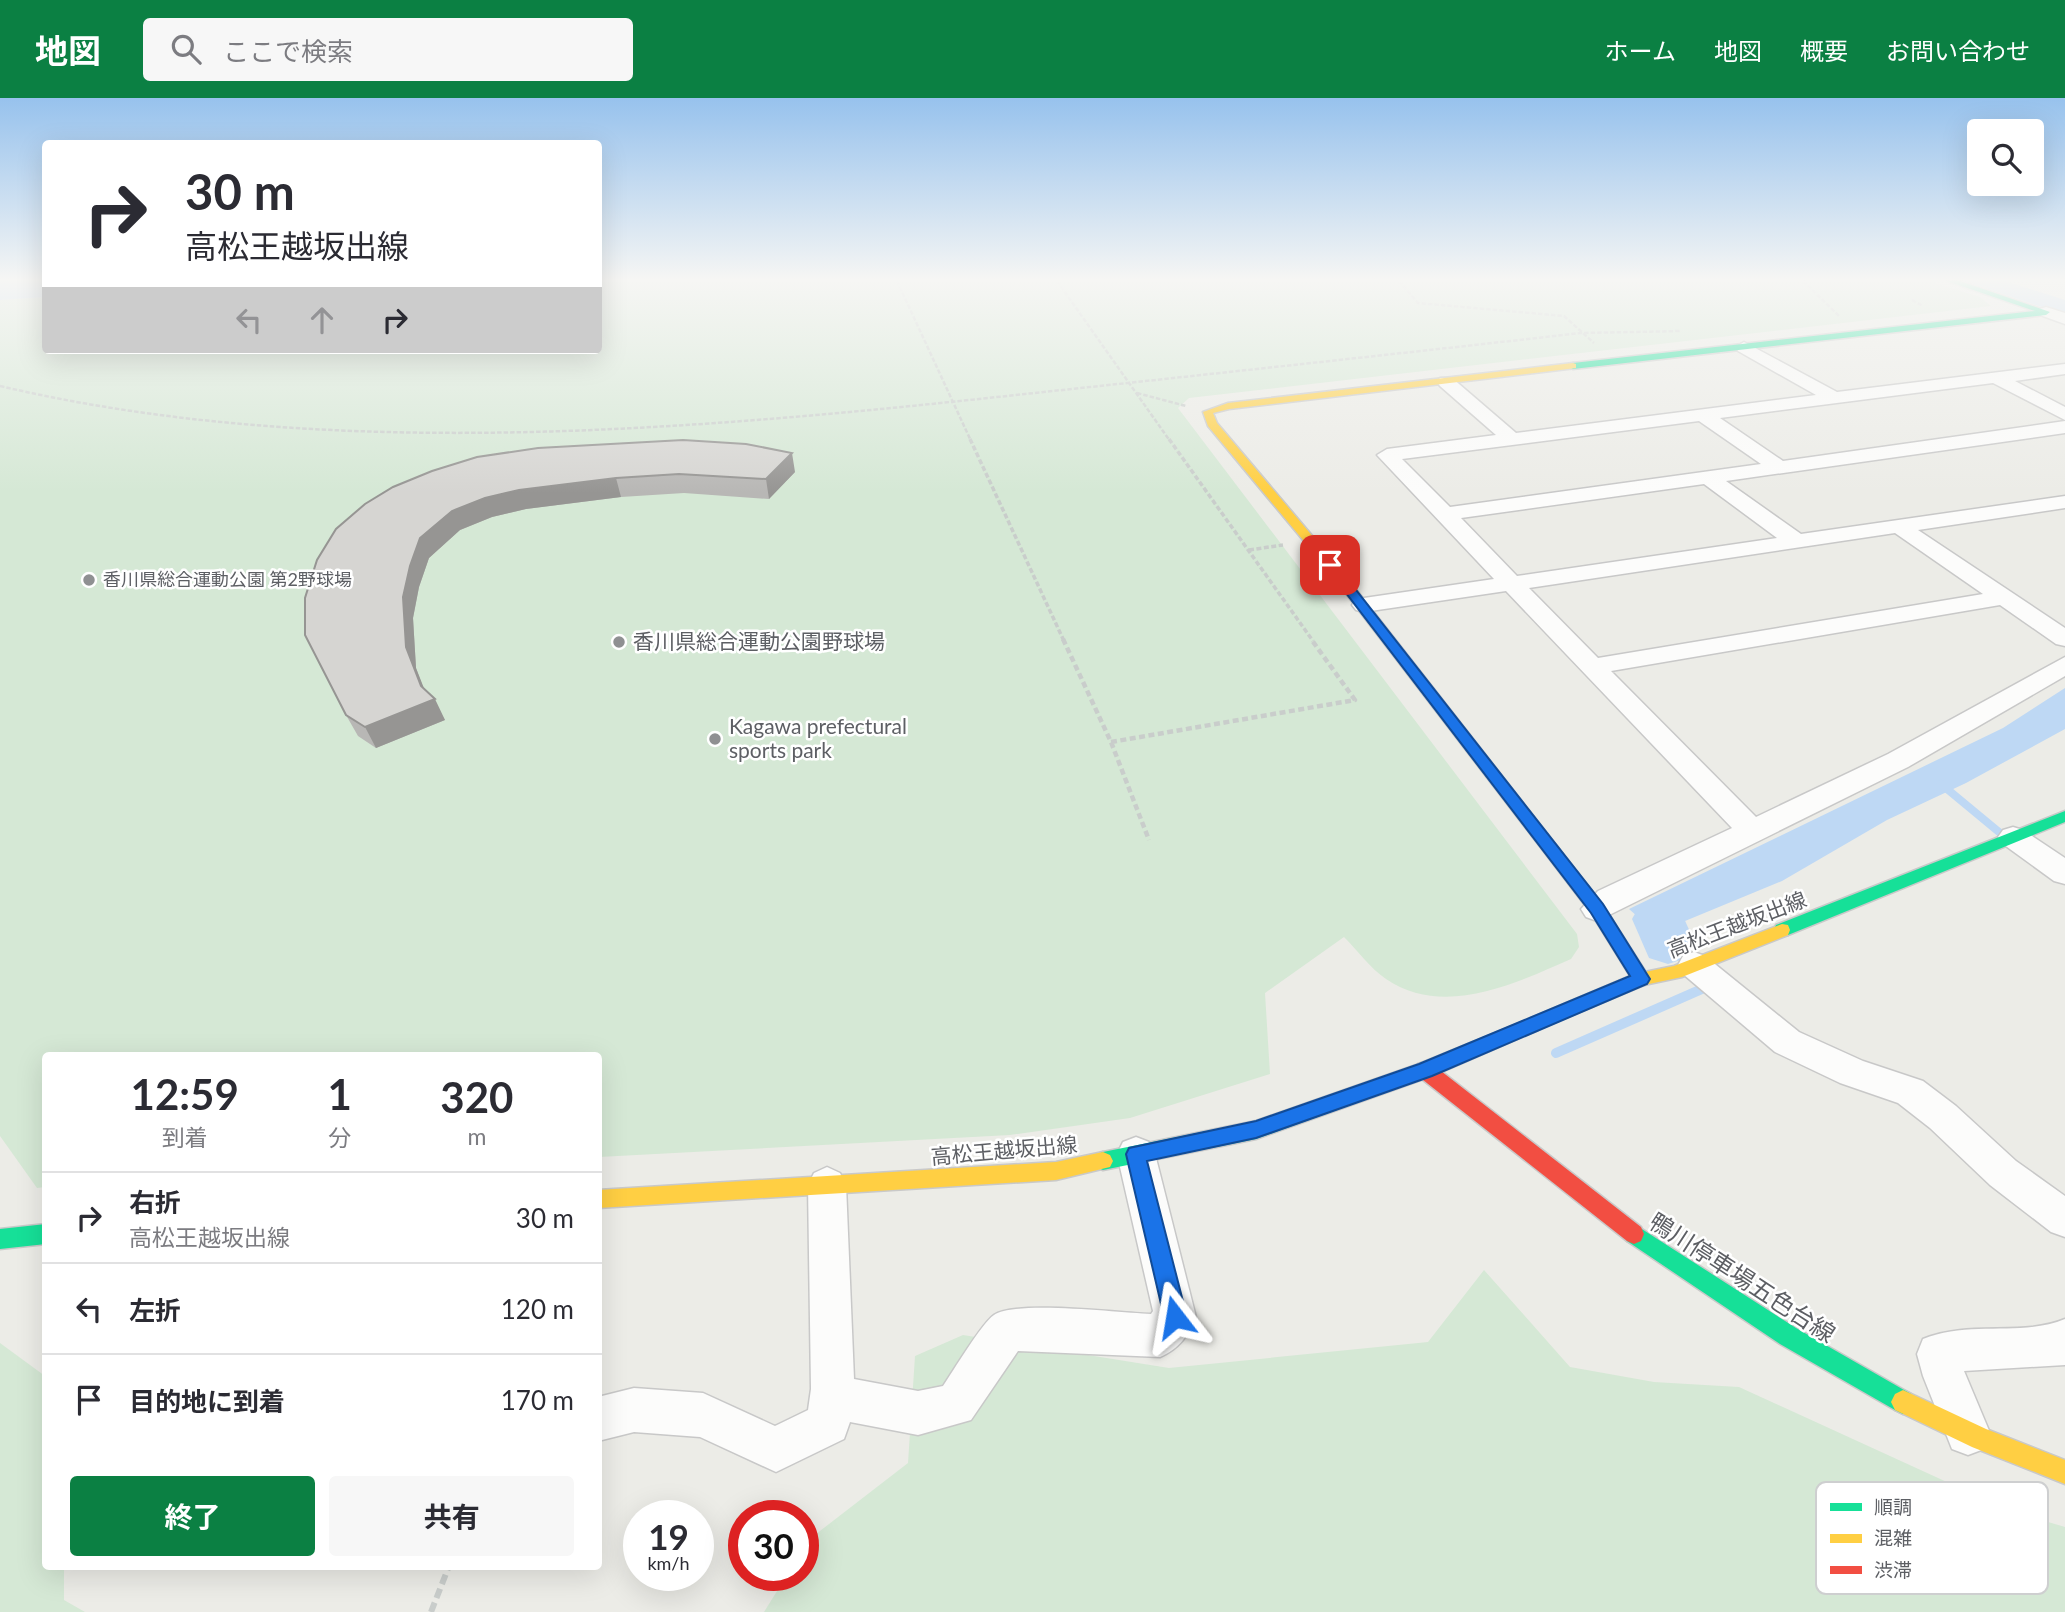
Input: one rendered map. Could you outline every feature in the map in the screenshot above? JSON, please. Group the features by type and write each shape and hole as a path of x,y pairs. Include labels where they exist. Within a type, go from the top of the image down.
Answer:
{"street":[{"path":"1641,979 1597,909 1364,605 1212,424 1208,412 1228,406 1712,352"},
{"path":"1751,352 1832,397"},
{"path":"1751,830 1387,455 2065,369"},
{"path":"1996,379 2065,414"},
{"path":"1446,382 1510,438"},
{"path":"1703,415 1778,466"},
{"path":"1446,513 2065,427"},
{"path":"1708,477 1796,541"},
{"path":"1364,605 2065,502"},
{"path":"1898,526 2065,639"},
{"path":"1594,666 2003,598"},
{"path":"1597,909 1609,899 1911,755 2008,702 2065,665"},
{"name":"高松王越坂出線","path":"602,1199 1056,1171 1256,1130 1425,1070 1641,979 1676,972 2065,816"},
{"path":"2003,841 2065,873"},
{"path":"1694,965 1787,1042 1852,1072 1910,1092 1943,1117 2003,1173 2065,1219"},
{"name":"鴨川停車場五色台線","path":"1425,1070 1535,1161 1703,1284 1915,1410 2033,1462 2065,1472"},
{"path":"832,1396 918,1413 956,1405 1007,1330 1047,1329 1160,1336 1175,1317 1136,1154"},
{"path":"602,1418 634,1410 703,1415 776,1450 828,1423 832,1396 827,1185"},
{"path":"0,1239 42,1234"},
{"path":"1968,1434 1938,1354 1974,1348 2059,1346 2065,1340"}],"path":[{"path":"930,352 1111,741 1149,840"},
{"path":"1107,352 1355,700 1111,741"},
{"path":"0,386 73,403 321,428 485,432 644,429 953,402 1412,352"},
{"path":"1136,393 1180,404"},
{"path":"1249,551 1272,547"},
{"path":"431,1612 447,1570"}],"green space":[{"name":"Kagawa prefectural sports park","path":"0,352 42,352 42,354 602,354 602,352 1593,352 1189,398 1178,408 1577,934 1579,947 1571,959 1503,987 1455,996 1431,996 1408,990 1386,979 1344,937 1265,993 1270,1074 1130,1118 1010,1135 602,1157 602,1052 42,1052 42,1187 37,1188 0,1136"},
{"path":"1484,1270 1570,1367 1654,1382 1739,1387 1947,1482 1816,1482 1816,1594 2048,1594 2048,1522 2065,1527 2065,1612 764,1612 777,1591 819,1591 819,1532 908,1463 915,1356 963,1335 1169,1368 1428,1342"},
{"path":"0,1343 42,1374 42,1570 64,1570 64,1600 85,1612 0,1612"}],"water":[{"path":"2065,688 2065,729 1966,783 1887,820 1782,881 1656,933 1629,909 2003,728"}],"building":[{"path":"683,440 746,444 792,453 766,479 679,474 616,478 519,490 485,498 452,511 420,538 403,597 406,647 421,686 435,699 365,727 346,715 305,635 305,598 317,560 336,529 365,504 393,487 477,457 538,448"}],"waterway":[{"path":"1941,784 2005,837"},
{"path":"1659,919 1668,943"},
{"path":"1556,1053 1711,985"}],"traffic: fast":[{"path":"1573,366 1699,352"},
{"path":"1332,567 1597,909 1641,979"},
{"path":"1782,930 2065,816"},
{"path":"1103,1161 1256,1130 1425,1070 1532,1025"},
{"path":"0,1239 42,1234"},
{"path":"1634,1234 1788,1336 1903,1402"}],"traffic: slow":[{"path":"1332,567 1212,424 1208,412 1228,406 1573,366"},
{"path":"1532,1025 1641,979 1676,972 1782,930"},
{"path":"602,1199 1056,1171 1103,1161"},
{"path":"1903,1402 1980,1439 2065,1472"}],"traffic: jam":[{"path":"1425,1070 1634,1234"}],"place":[{"name":"香川県総合運動公園 第2野球場","path":"89,580"},
{"name":"香川県総合運動公園野球場","path":"619,642"},
{"name":"Kagawa prefectural sports park","path":"715,739"}],"route":[{"path":"1175,1317 1136,1154 1256,1130 1425,1070 1641,979 1597,909 1364,605 1330,565"}]}
